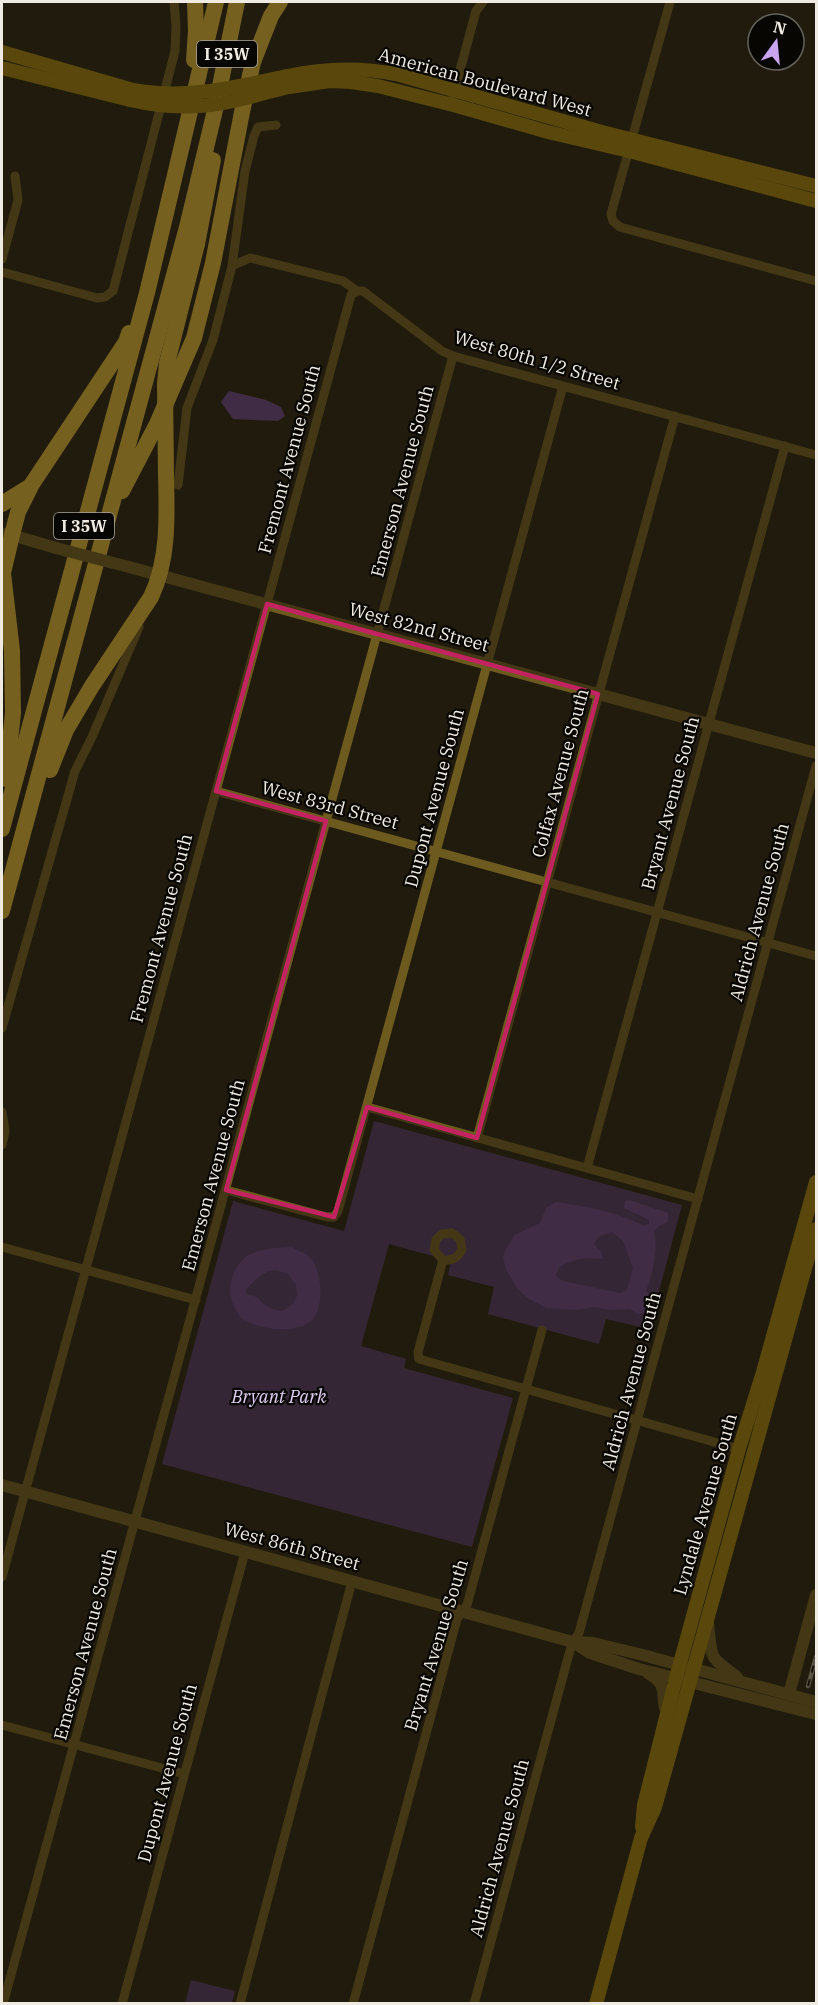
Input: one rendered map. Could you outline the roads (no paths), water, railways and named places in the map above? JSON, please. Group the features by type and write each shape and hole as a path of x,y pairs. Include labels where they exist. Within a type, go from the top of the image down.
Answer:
{"highway":[{"path":"194,99 195,2"},
{"name":"I 35W","path":"2,829 144,304 216,2"},
{"name":"I 35W","path":"2,911 187,227 216,106 237,2"},
{"path":"106,521 158,424 194,338 213,263 253,62 271,16 282,2"},
{"path":"28,817 66,730 151,597 159,576 165,548 172,480 165,384 167,363 203,218 224,97 228,44"},
{"path":"2,811 13,713 12,651 3,575 5,532 32,484 126,342 164,223"},
{"path":"2,504 32,484"}],"main road":[{"name":"American Boulevard West","path":"2,52 132,95"},
{"name":"American Boulevard West","path":"2,68 132,95 178,95 288,82 351,82 378,86 451,104 548,132 631,146 816,186"},
{"name":"American Boulevard West","path":"288,82 322,70 360,69 396,75 455,89 631,146 816,201"},
{"name":"Lyndale Avenue South","path":"596,2004 641,1838 655,1807 805,1270 814,1231 816,1182"},
{"name":"Lyndale Avenue South","path":"641,1838 644,1805 667,1713 739,1449 766,1361 814,1231"}],"street":[{"path":"2,272 97,298 105,297 113,291 175,51 174,2"},
{"path":"451,104 476,11 483,2"},
{"path":"670,2 611,214 613,221 620,227 816,280"},
{"path":"172,480 187,408 213,340 232,266 245,171 254,136 258,127 276,125"},
{"path":"2,260 18,200 15,176"},
{"name":"West 80th 1/2 Street","path":"232,266 250,258 344,281 357,291 363,291 442,351 453,356 816,455"},
{"name":"Fremont Avenue South","path":"2,1577 351,295 357,291"},
{"name":"Emerson Avenue South","path":"3,2004 453,356"},
{"name":"Dupont Avenue South","path":"226,1190 327,1217 334,1217 338,1211 563,386"},
{"name":"Colfax Avenue South","path":"477,1138 675,416"},
{"name":"Bryant Avenue South","path":"587,1168 785,446"},
{"name":"West 82nd Street","path":"5,532 56,548 816,753"},
{"path":"2,611 3,575"},
{"path":"2,1028 75,771 92,737 151,597"},
{"name":"Aldrich Avenue South","path":"474,2004 573,1642 579,1633 816,766"},
{"name":"West 83rd Street","path":"216,791 816,956"},
{"path":"367,1107 698,1198"},
{"path":"2,1112 5,1131 2,1145"},
{"path":"2,1247 196,1300"},
{"path":"805,1270 816,1254"},
{"path":"443,1260 418,1352 419,1359 739,1449"},
{"name":"Bryant Avenue South","path":"353,2004 457,1619 467,1605 542,1330"},
{"name":"West 86th Street","path":"2,1485 573,1642 593,1644 678,1672 788,1700 816,1702"},
{"name":"Dupont Avenue South","path":"122,2004 245,1552"},
{"path":"240,2004 352,1581"},
{"path":"788,1700 816,1595"},
{"path":"707,1619 710,1651 717,1664 746,1683"},
{"name":"West 86th Street","path":"573,1642 590,1653 642,1670 678,1672"},
{"path":"642,1670 661,1683 667,1713"},
{"name":"West 86th Street","path":"692,1675 746,1683 816,1714"},
{"path":"2,1725 184,1774"}],"railway":[{"path":"808,1686 816,1657"}],"park label":[{"name":"Bryant Park","path":"279,1396"}]}
